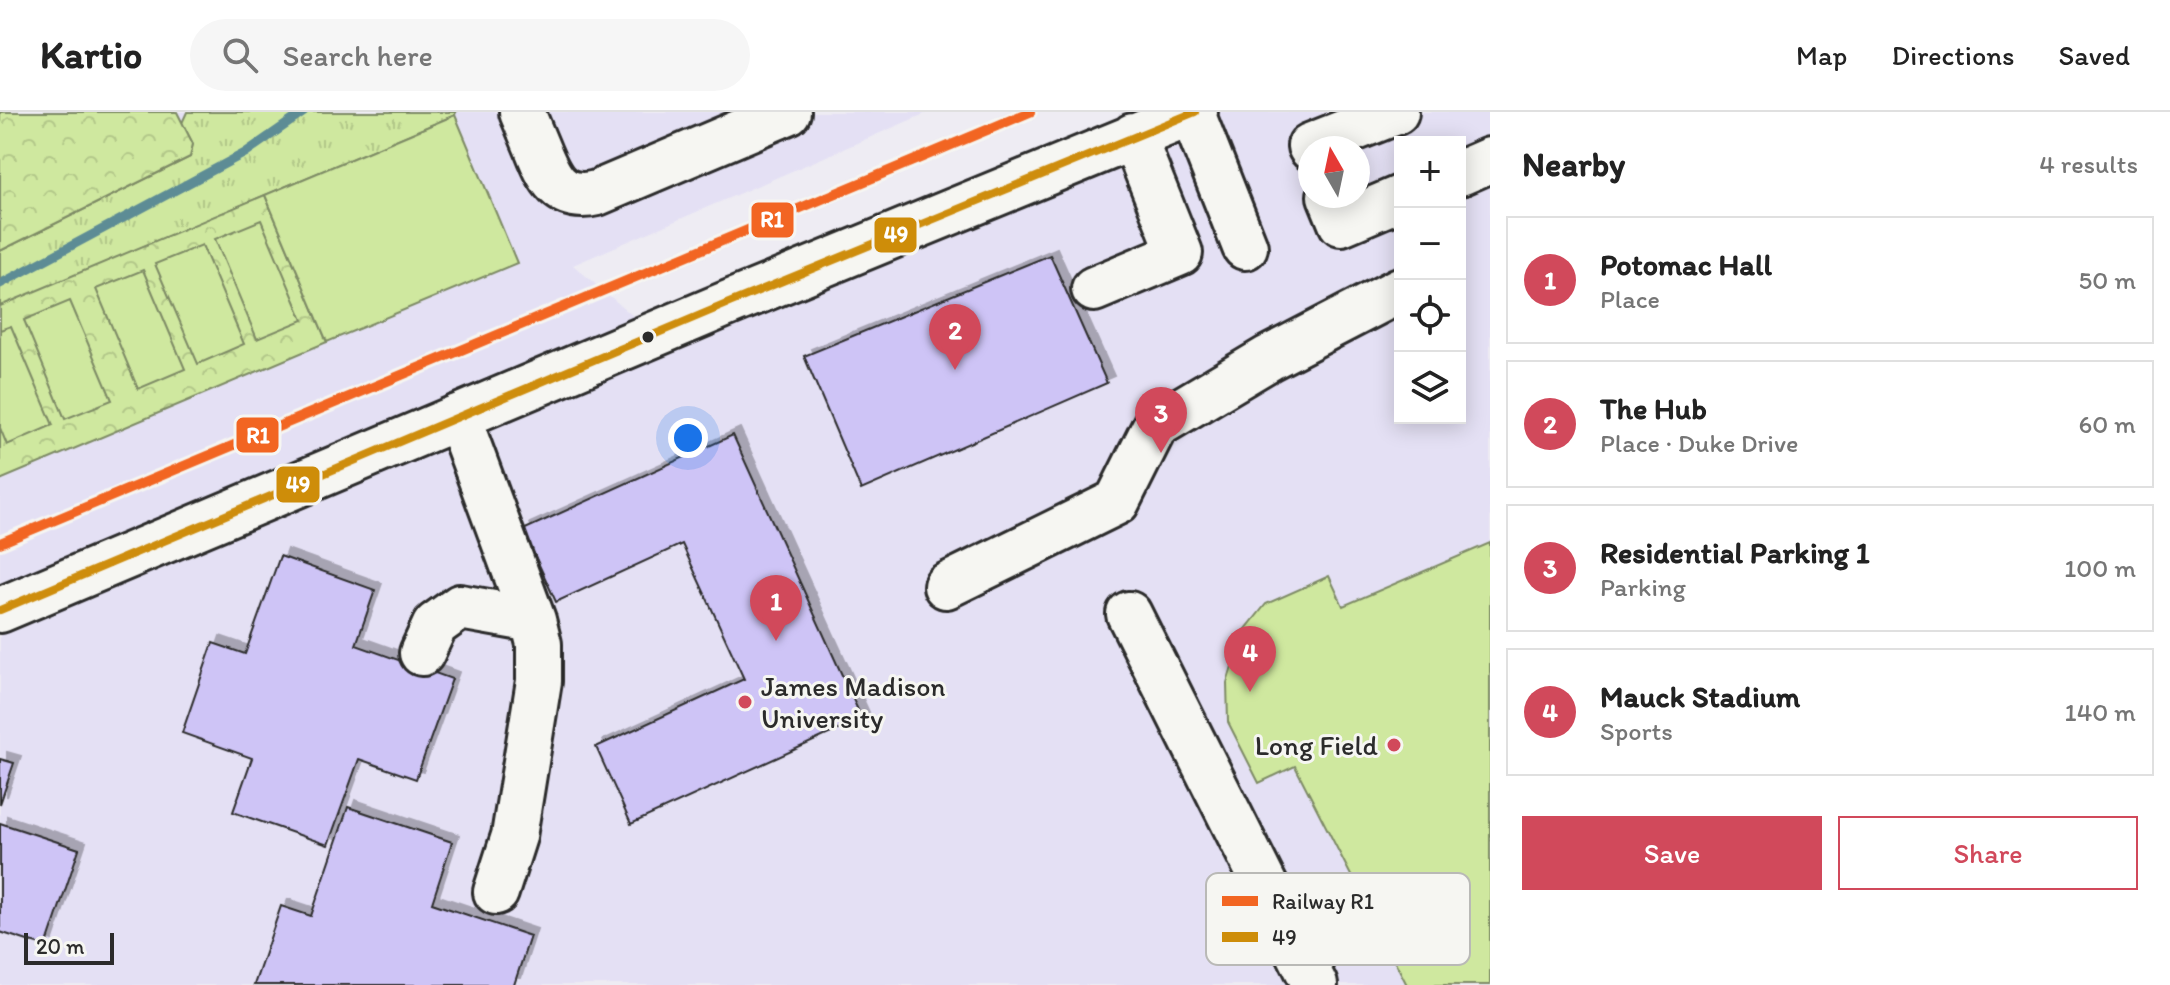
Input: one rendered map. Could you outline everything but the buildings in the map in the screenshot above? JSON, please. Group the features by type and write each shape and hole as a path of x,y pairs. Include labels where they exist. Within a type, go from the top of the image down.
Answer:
{"street":[{"path":"537,117 547,172 555,184 573,194 587,195 788,112"},
{"path":"1335,136 1396,112"},
{"path":"0,610 1193,113 1245,247"},
{"path":"1094,289 1180,253 1133,136"},
{"path":"1466,170 1490,160"},
{"path":"1335,208 1341,223 1394,201"},
{"path":"946,586 1117,502 1155,426 1269,358 1394,293"},
{"path":"458,417 533,620 539,644 539,681 514,836 496,892"},
{"path":"422,653 435,625 460,607 533,620"},
{"path":"1129,614 1259,873"},
{"path":"1305,965 1315,985"}],"shaded area":[{"name":"James Madison University","path":"0,112 929,112 573,265 639,321 1142,112 1490,112 1490,985 0,985"}],"green space":[{"path":"0,112 177,112 193,144 190,157 0,251"},
{"path":"187,112 456,112 0,307 0,251 190,157 193,144 182,123"},
{"path":"455,115 517,263 327,342 265,195"},
{"path":"265,195 327,342 0,480 0,306"},
{"path":"261,220 303,320 257,339 215,239"},
{"path":"202,245 244,344 198,364 155,264"},
{"path":"143,270 185,369 138,389 96,289"},
{"path":"70,301 112,400 65,419 24,320"},
{"path":"11,326 53,425 7,445 0,428 0,330"},
{"name":"Long Field","path":"1490,543 1490,985 1407,985 1397,965 1470,965 1470,873 1350,873 1295,766 1259,783 1228,722 1227,683 1242,634 1266,604 1329,576 1343,606"}],"waterway":[{"path":"0,284 245,153 304,112"}],"rail line":[{"name":"R1","path":"0,543 1030,112"}],"transit line":[{"name":"49","path":"0,610 729,303 1195,112"}],"place":[{"name":"The Hub","path":"955,370"},
{"name":"Residential Parking 1","path":"1161,453"},
{"name":"Potomac Hall","path":"776,641"},
{"name":"Mauck Stadium","path":"1250,692"},
{"name":"James Madison University","path":"745,702"},
{"name":"Long Field","path":"1394,745"}]}
